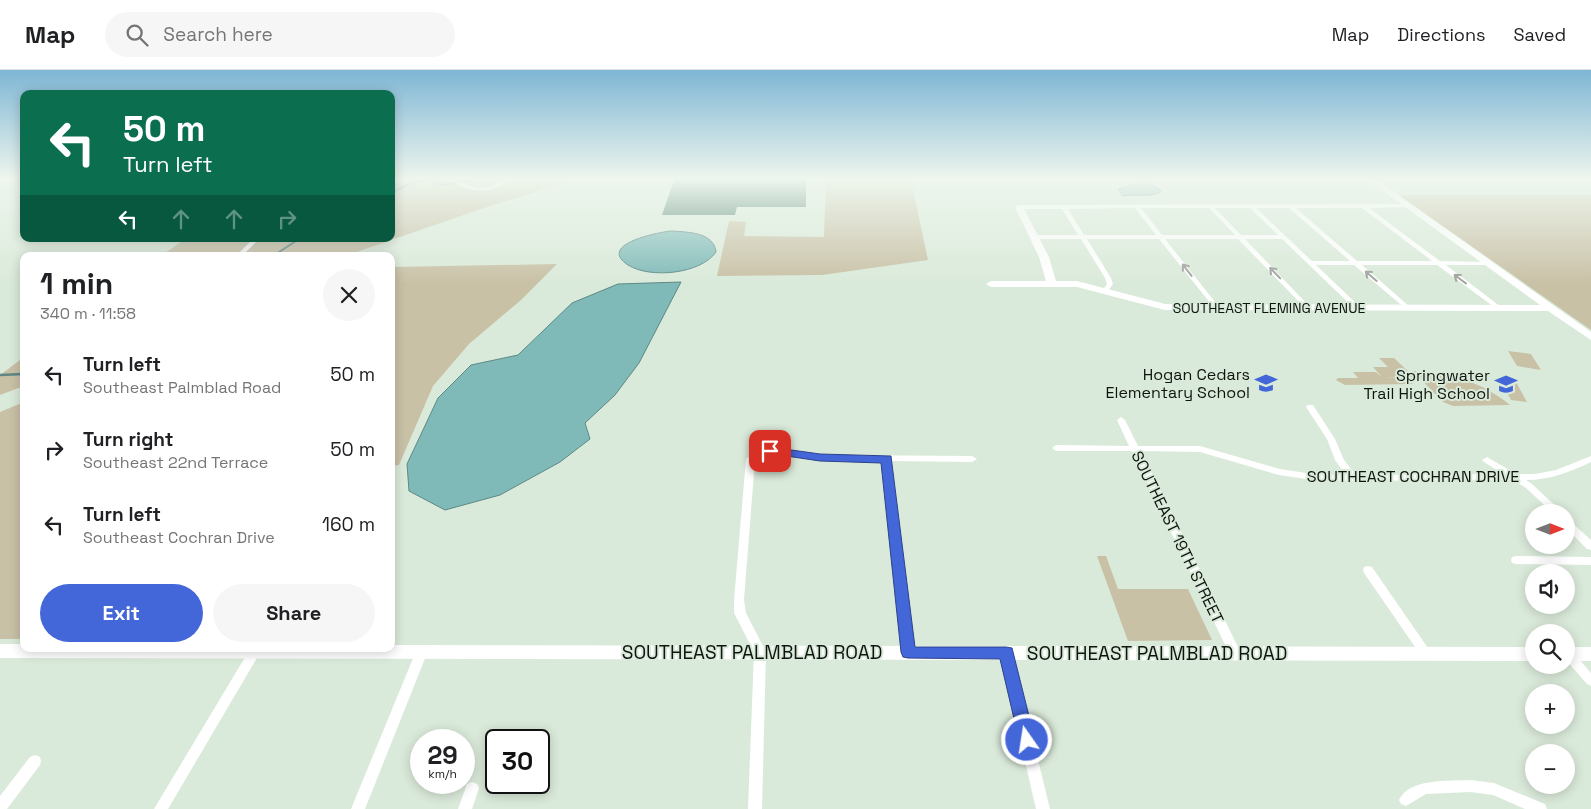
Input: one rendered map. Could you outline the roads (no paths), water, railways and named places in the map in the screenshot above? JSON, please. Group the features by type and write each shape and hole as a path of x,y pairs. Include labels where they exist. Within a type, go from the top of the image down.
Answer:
{"street":[{"path":"1023,214 1044,257 1052,284"},
{"path":"1069,214 1109,281 1110,285 1106,290"},
{"path":"1143,214 1217,308"},
{"path":"1218,214 1308,308"},
{"path":"1260,214 1357,308"},
{"path":"1300,214 1408,308"},
{"path":"1375,214 1499,308"},
{"path":"1420,214 1591,337"},
{"path":"1035,237 1284,237"},
{"path":"243,252 253,242"},
{"path":"1310,263 1488,263"},
{"name":"SOUTHEAST FLEMING AVENUE","path":"991,284 1078,284 1106,290 1155,306 1217,308 1551,308"},
{"path":"1310,407 1331,439 1340,460 1353,478"},
{"name":"SOUTHEAST 19TH STREET","path":"1121,420 1235,653"},
{"name":"SOUTHEAST COCHRAN DRIVE","path":"1056,448 1200,449 1279,472 1319,478 1516,478 1558,473 1591,460"},
{"path":"755,809 760,652 740,613 739,600 749,462 753,456 760,452 772,451 820,458 972,459"},
{"path":"887,459 908,652"},
{"path":"1487,460 1529,486 1548,504"},
{"path":"1575,531 1591,546"},
{"path":"1516,560 1591,560"},
{"path":"1368,570 1426,654"},
{"name":"SOUTHEAST PALMBLAD ROAD","path":"0,651 20,651"},
{"name":"SOUTHEAST PALMBLAD ROAD","path":"395,651 1525,654"},
{"path":"358,809 422,651"},
{"path":"161,809 254,652"},
{"path":"1006,653 1043,809"},
{"path":"1575,654 1591,654"},
{"path":"1575,663 1591,680"},
{"path":"0,807 35,761"},
{"path":"1406,800 1424,788 1470,786 1494,790 1540,809"},
{"path":"465,809 470,794"}],"water":[{"path":"671,231 699,234 710,240 716,252 699,265 675,272 662,273 637,269 628,265 620,258 620,251 633,240"},
{"path":"681,282 639,363 615,395 585,423 590,439 560,462 500,495 445,510 409,491 407,464 438,398 471,365 518,355 572,303 618,284"}],"waterway":[{"path":"279,252 294,242"},
{"path":"0,375 20,374"}],"place":[{"name":"Hogan Cedars Elementary School","path":"1266,383"},
{"name":"Springwater Trail High School","path":"1506,384"}]}
